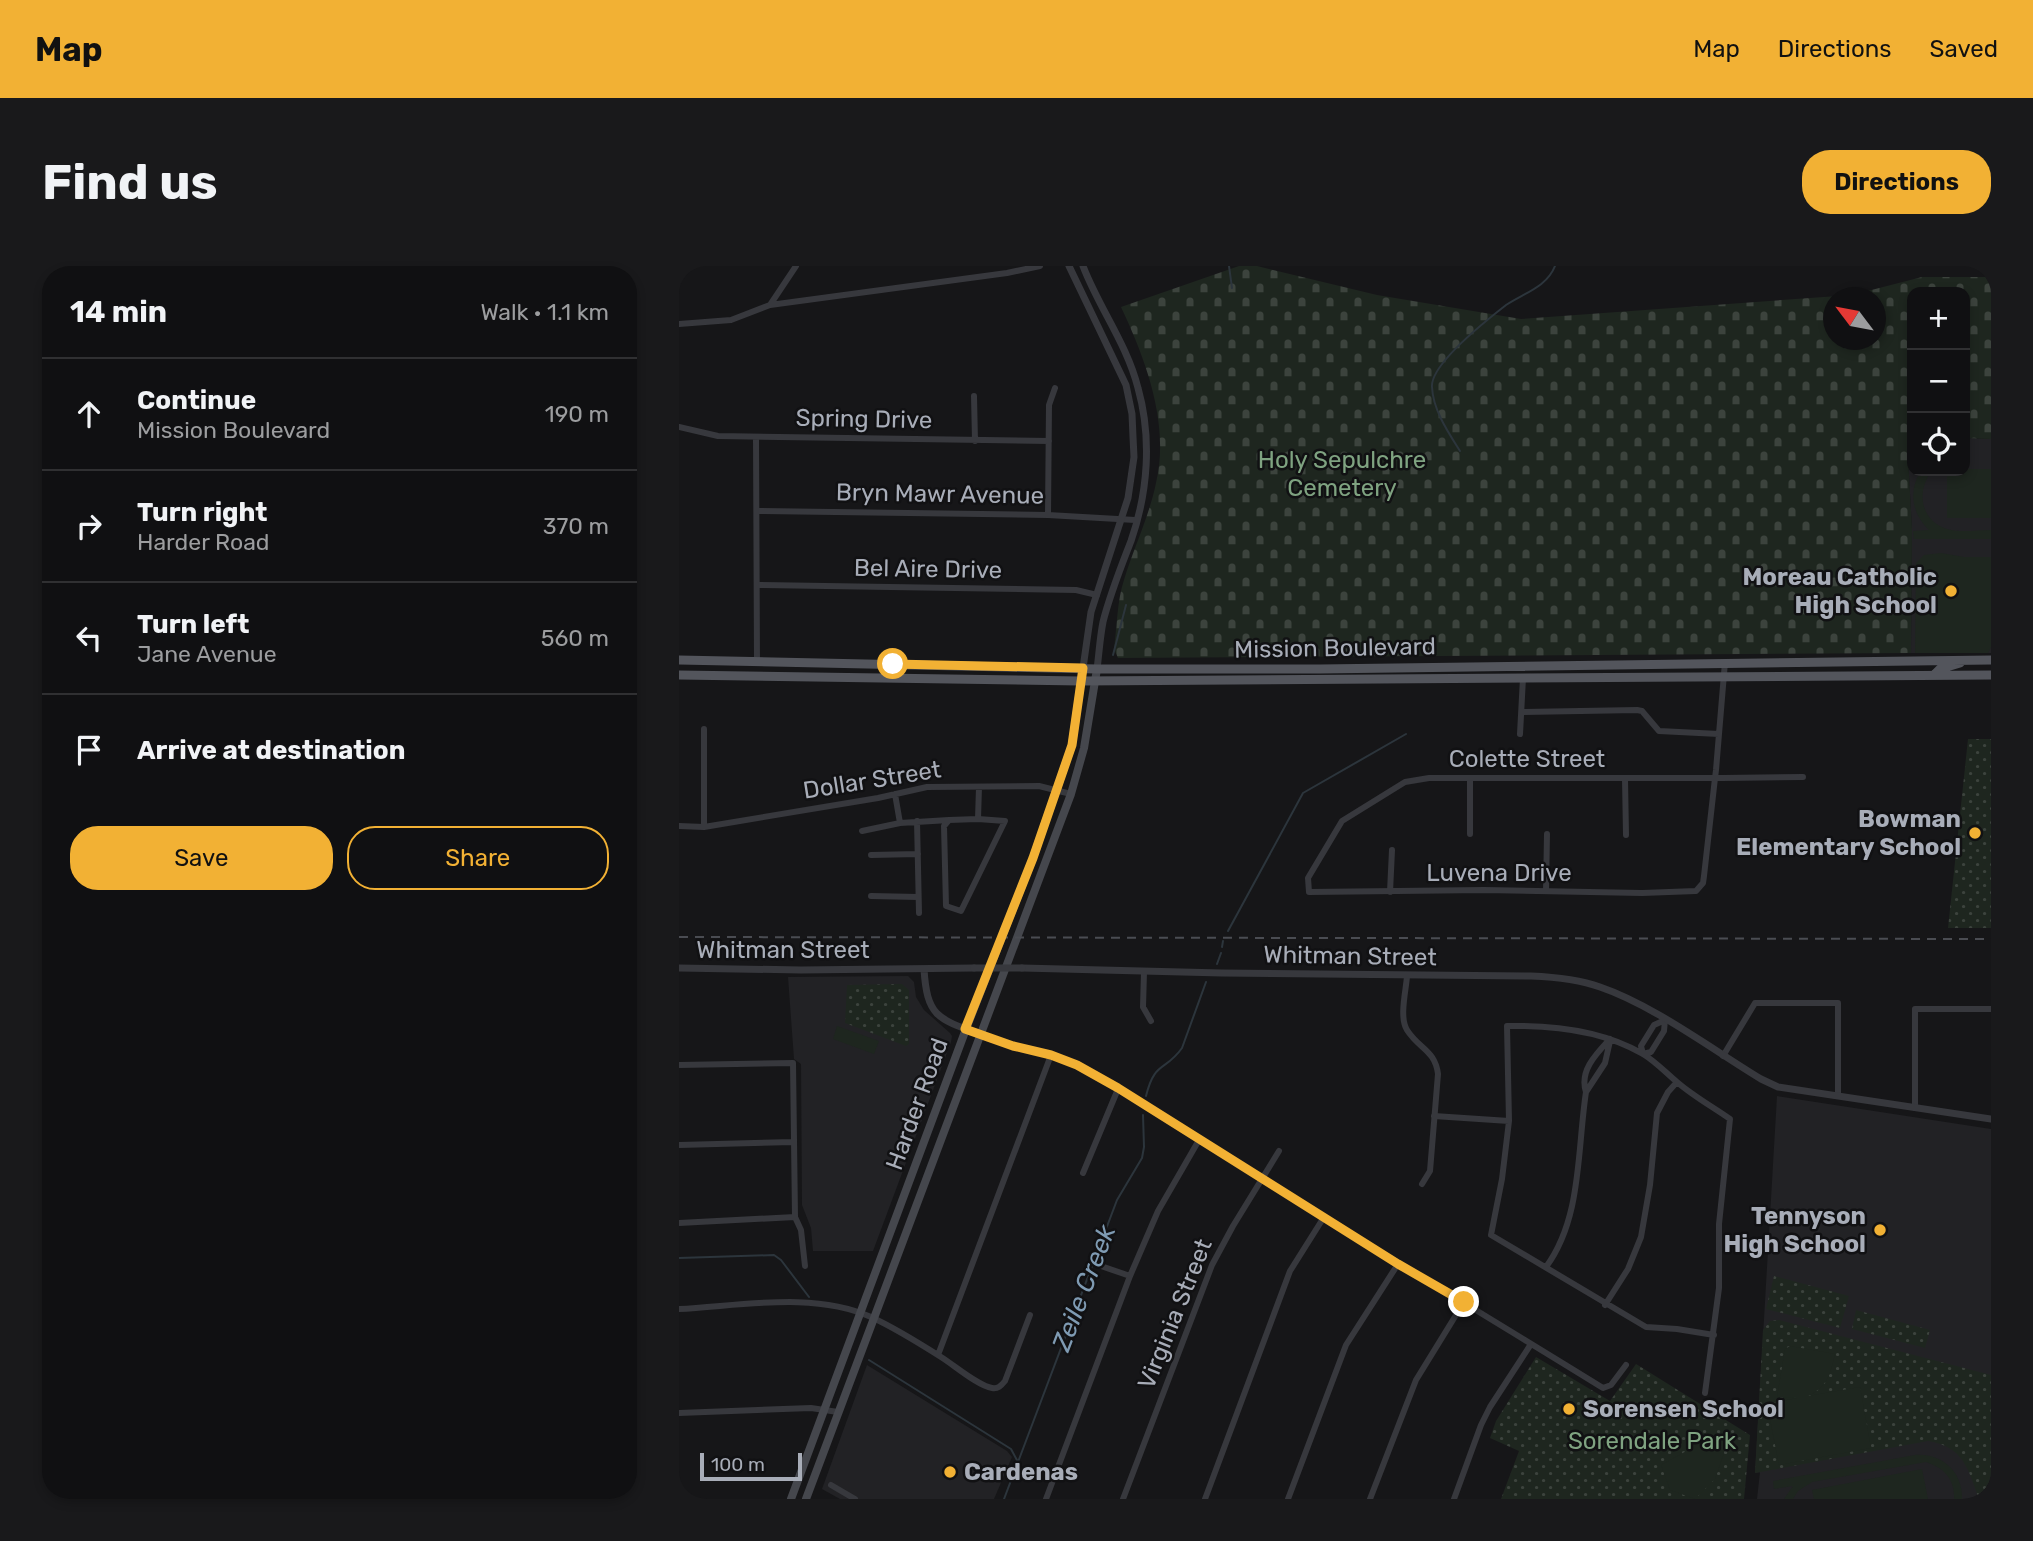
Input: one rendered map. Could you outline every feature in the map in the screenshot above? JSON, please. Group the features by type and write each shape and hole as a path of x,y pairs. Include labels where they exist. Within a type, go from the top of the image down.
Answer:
{"main road":[{"name":"Mission Boulevard","path":"679,660 1097,669 1991,660"},
{"path":"1934,675 1940,669 1972,660"},
{"path":"1314,679 1320,674 1345,674 1360,667"},
{"name":"Harder Road","path":"791,1499 965,1029 1033,858 1072,745 1083,668"},
{"name":"Harder Road","path":"806,1499 1071,794 1084,748 1097,669"},
{"name":"Mission Boulevard","path":"679,675 1095,681 1991,675"}],"street":[{"path":"770,305 796,266"},
{"path":"679,324 731,320 770,305 1007,273 1040,266"},
{"name":"Harder Road","path":"1069,266 1126,385 1132,414 1132,475 1129,498 1090,618 1083,668"},
{"name":"Harder Road","path":"1083,266 1126,353 1139,390 1145,422 1147,463 1142,499 1132,537 1103,624 1097,669"},
{"path":"1048,515 1049,405 1055,388"},
{"path":"974,396 975,441"},
{"name":"Spring Drive","path":"679,427 718,436 1049,441"},
{"path":"756,437 757,662"},
{"name":"Bryn Mawr Avenue","path":"757,511 1122,518"},
{"path":"1122,518 1135,520"},
{"name":"Bel Aire Drive","path":"757,585 1076,590 1097,595"},
{"path":"1715,778 1725,662"},
{"path":"1520,734 1523,678"},
{"path":"1522,712 1637,710 1642,711 1659,732 1719,734"},
{"path":"704,729 704,827"},
{"name":"Colette Street","path":"1308,892 1308,878 1337,827 1347,816 1405,782 1429,778 1803,777"},
{"name":"Luvena Drive","path":"1308,892 1696,891 1703,883 1715,778"},
{"path":"1469,834 1470,779"},
{"path":"1625,779 1626,835"},
{"name":"Dollar Street","path":"679,826 704,827 927,787 1038,786 1071,794"},
{"path":"978,819 979,787"},
{"path":"895,794 900,823"},
{"path":"862,831 917,821 978,819 1005,821 961,911 946,906 944,826 949,820"},
{"path":"917,821 919,913"},
{"path":"1546,891 1547,834"},
{"path":"1390,892 1392,850"},
{"path":"871,855 918,854"},
{"path":"871,896 918,897"},
{"name":"Whitman Street","path":"679,968 1022,968 1531,976 1567,979 1615,993 1778,1087 1991,1119"},
{"path":"924,969 926,993 933,1010 944,1019 1013,1046 1051,1055 1077,1065 1603,1388 1611,1385 1626,1365"},
{"path":"1144,972 1143,1007 1151,1021"},
{"path":"1408,976 1404,1011 1407,1030 1436,1062 1438,1074 1430,1171 1422,1184"},
{"path":"1723,1056 1755,1003 1838,1003 1838,1096"},
{"path":"1915,1108 1915,1009 1991,1009"},
{"path":"1665,1020 1664,1031 1651,1052 1643,1054 1641,1046 1654,1025 1665,1020"},
{"path":"1705,1393 1714,1335 1719,1288 1719,1224 1730,1119 1643,1054 1610,1039 1548,1026 1507,1026 1509,1121 1502,1179 1491,1235 1646,1327 1714,1335"},
{"path":"1586,1092 1582,1082 1584,1074 1610,1039"},
{"path":"1546,1267 1555,1254 1569,1219 1586,1092 1605,1063 1610,1039"},
{"path":"938,1355 1051,1055"},
{"path":"679,1065 793,1063 795,1217 801,1230 805,1266"},
{"path":"1605,1305 1628,1269 1641,1237 1657,1113 1668,1092 1677,1082"},
{"path":"1083,1172 1118,1088"},
{"path":"1434,1116 1509,1121"},
{"path":"1046,1499 1130,1276 1158,1211 1199,1140"},
{"path":"679,1145 793,1142"},
{"name":"Virginia Street","path":"1123,1499 1212,1265 1279,1151"},
{"path":"679,1223 795,1217"},
{"path":"1205,1499 1290,1271 1324,1217"},
{"path":"1287,1499 1346,1345 1398,1264"},
{"path":"1101,1266 1130,1276"},
{"path":"679,1309 815,1302 873,1318 938,1355 983,1385 993,1388 1001,1387 1011,1368 1030,1315"},
{"path":"1370,1499 1416,1380 1464,1302"},
{"path":"1454,1499 1481,1425 1531,1345"},
{"path":"679,1413 811,1408 838,1412"},
{"path":"831,1485 855,1499"}],"shaded area":[{"name":"Moreau Catholic High School","path":"1970,438 1991,439 1991,653 1911,653 1912,529 1909,476 1970,476"},
{"path":"908,976 914,982 916,997 924,1010 950,1033 951,1042 873,1251 813,1251 811,1228 802,1205 801,1064 794,1059 788,977"},
{"name":"Tennyson High School","path":"1777,1096 1991,1129 1991,1499 1757,1499 1760,1472 1755,1473"},
{"path":"867,1365 1007,1451 1012,1457 994,1499 840,1499 822,1489"}],"green space":[{"name":"Holy Sepulchre Cemetery","path":"1239,266 1257,266 1377,295 1521,319 1823,297 1823,350 1886,350 1886,287 1883,287 1922,277 1991,277 1991,439 1970,438 1970,287 1907,287 1907,476 1912,529 1911,653 1118,658 1114,649 1120,597 1153,496 1160,461 1158,415 1139,349 1121,307"},
{"path":"1970,469 1991,469 1991,518 1947,518 1947,476 1970,476"},
{"path":"1918,476 1929,476 1924,487 1923,504 1931,519 1938,525 1952,530 1991,530 1991,539 1914,539 1913,531 1929,530 1919,517 1914,502"},
{"path":"1941,553 1964,557 1991,557 1991,647 1988,653 1915,653 1916,563 1924,555"},
{"name":"Bowman Elementary School","path":"1968,739 1991,739 1991,928 1948,928"},
{"path":"902,984 909,990 909,1044 906,1046 845,1023 847,985"},
{"path":"837,1026 879,1041 874,1054 833,1039"},
{"path":"1774,1276 1849,1296 1840,1328 1766,1309"},
{"path":"1856,1310 1930,1330 1925,1348 1852,1329"},
{"path":"1779,1320 1991,1375 1991,1499 1979,1499 1968,1469 1957,1454 1950,1448 1928,1441 1755,1473 1763,1330 1770,1321"},
{"path":"1790,1346 1835,1354 1827,1380 1820,1389 1808,1396 1860,1387 1871,1448 1779,1465 1767,1404 1797,1398 1777,1397 1785,1349"},
{"name":"Sorendale Park","path":"1536,1357 1610,1401 1636,1364 1750,1435 1744,1499 1501,1499 1519,1451 1490,1438 1496,1421"},
{"path":"1712,1437 1724,1453 1715,1479 1695,1499 1670,1490 1661,1465"},
{"path":"1915,1455 1934,1457 1949,1466 1959,1480 1962,1499 1954,1499 1953,1486 1947,1475 1926,1462 1812,1482 1798,1491 1793,1499 1784,1499 1793,1486 1774,1489 1773,1481"},
{"path":"1922,1469 1928,1499 1814,1499 1812,1490"}],"waterway":[{"path":"1229,266 1232,288"},
{"name":"Zeile Creek","path":"1460,451 1435,404 1432,387 1434,377 1440,366 1461,343 1506,305 1541,284 1555,266"},
{"path":"1113,655 1126,605"},
{"name":"Zeile Creek","path":"1228,931 1303,793 1406,734"},
{"name":"Zeile Creek","path":"1222,947 1223,941"},
{"name":"Zeile Creek","path":"1217,964 1221,953"},
{"name":"Zeile Creek","path":"1146,1096 1157,1071 1182,1048 1206,982"},
{"name":"Zeile Creek","path":"1018,1462 1117,1200 1142,1158 1143,1115"},
{"path":"679,1258 774,1255 781,1260 809,1297"},
{"name":"Zeile Creek","path":"869,1360 1011,1449 1018,1462 1004,1499"}],"railway":[{"path":"679,937 1991,939"}],"place":[{"name":"Moreau Catholic High School","path":"1951,591"},
{"name":"Bowman Elementary School","path":"1975,833"},
{"name":"Tennyson High School","path":"1880,1230"},
{"name":"Sorensen School","path":"1569,1409"},
{"name":"Cardenas","path":"950,1472"}],"route":[{"path":"893,664 1083,668 1072,745 1033,858 965,1029 1077,1065 1464,1302"}]}
